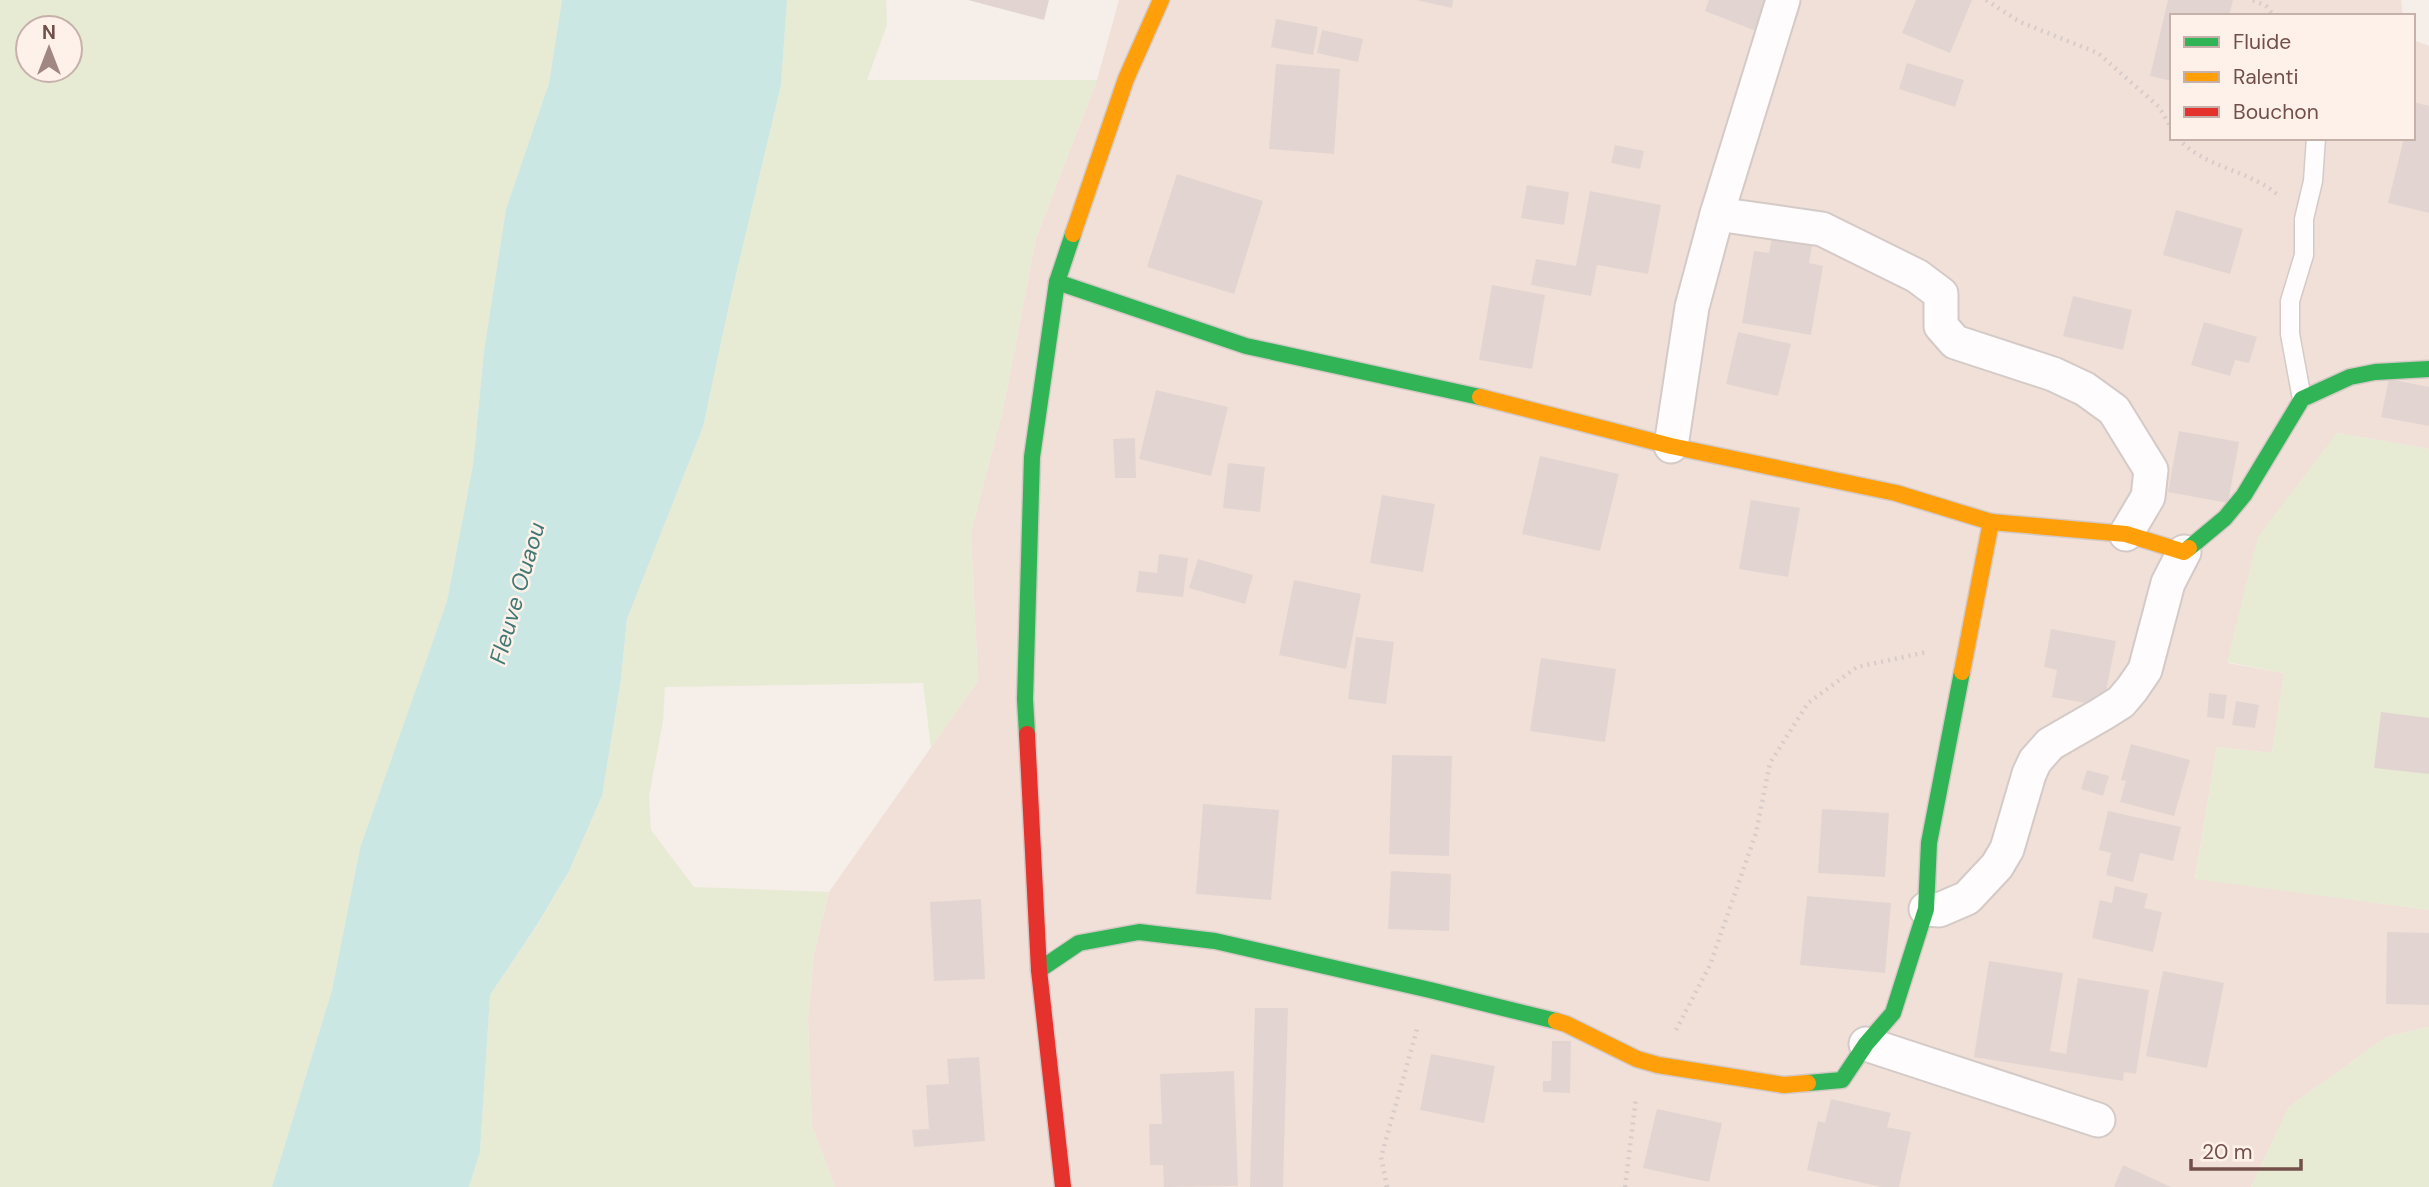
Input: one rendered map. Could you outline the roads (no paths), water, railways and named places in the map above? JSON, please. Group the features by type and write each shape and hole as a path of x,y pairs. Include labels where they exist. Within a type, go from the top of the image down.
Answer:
{"main road":[{"path":"1063,1187 1039,970 1025,699 1032,457 1057,282 1126,79 1161,0"},
{"path":"1057,282 1246,346 1458,391 1671,446 1896,493 1991,522 2126,534 2183,552 2225,518 2244,495 2302,399 2350,377 2375,372 2429,369"},
{"path":"1039,970 1079,943 1139,932 1215,941 1566,1024 1637,1059 1658,1065 1784,1085 1842,1080 1893,1013 1926,909 1929,843 1991,522"}],"street":[{"path":"1671,446 1692,307 1717,214 1783,0"},
{"path":"1717,214 1822,229 1917,276 1941,294 1941,326 1955,342 2053,374 2084,388 2114,411 2151,470 2148,496 2126,534"},
{"path":"1926,909 1939,910 1967,898 1997,866 2007,849 2035,761 2050,744 2121,702 2132,689 2145,670 2168,583 2183,552"},
{"path":"1867,1044 2098,1120"}],"lane":[{"path":"2302,399 2290,334 2290,301 2304,256 2304,219 2314,181 2316,140"}],"water":[{"name":"Fleuve Ouaou","path":"562,0 787,0 781,85 703,427 627,619 621,679 602,796 569,871 490,995 480,1152 469,1187 272,1187 332,990 360,848 447,601 473,465 484,351 506,209 549,83"}]}
